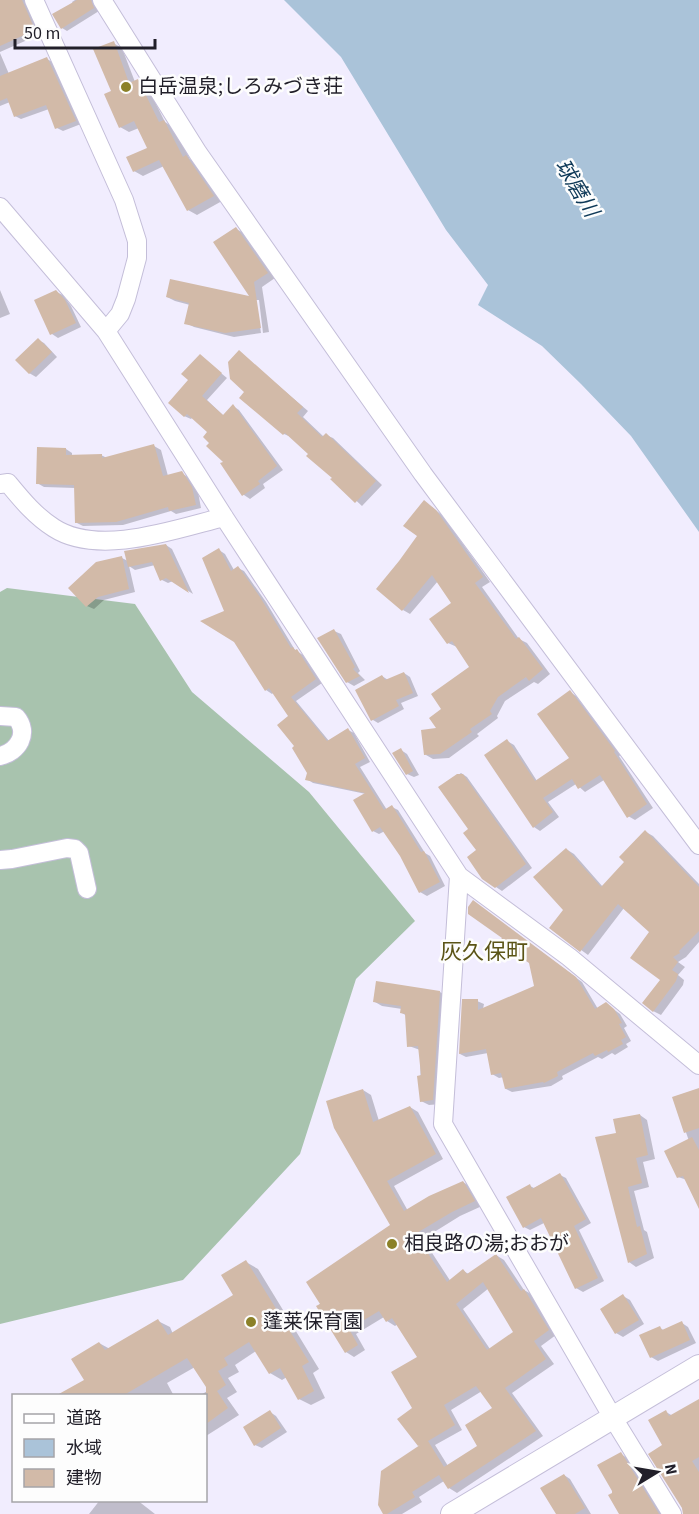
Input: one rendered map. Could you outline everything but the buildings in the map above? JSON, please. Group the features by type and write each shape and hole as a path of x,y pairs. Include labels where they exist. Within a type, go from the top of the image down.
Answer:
{"street":[{"path":"34,0 124,200 137,241 136,258 126,299 120,314 106,331"},
{"path":"102,0 198,153 423,474 699,845"},
{"path":"0,207 106,331 224,517 459,876 569,957 699,1065"},
{"path":"0,484 8,483 32,512 56,529 86,540 125,540 224,517"},
{"path":"0,716 16,717 21,722 22,737 18,746 0,756"},
{"path":"0,860 67,848 75,849 79,854 87,889"},
{"path":"459,876 442,1124 613,1418 672,1514"},
{"path":"452,1514 699,1366"}],"green space":[{"path":"7,588 135,604 192,692 309,792 415,921 356,979 300,1154 183,1280 0,1324 0,592"}],"water":[{"name":"球磨川","path":"284,0 699,0 699,532 631,436 581,384 542,346 478,305 488,285 446,230 341,57"}],"place":[{"name":"白岳温泉;しろみづき荘","path":"126,87"},
{"name":"相良路の湯;おおが","path":"392,1244"},
{"name":"蓬莱保育園","path":"251,1322"}],"district":[{"name":"灰久保町","path":"484,952"}]}
